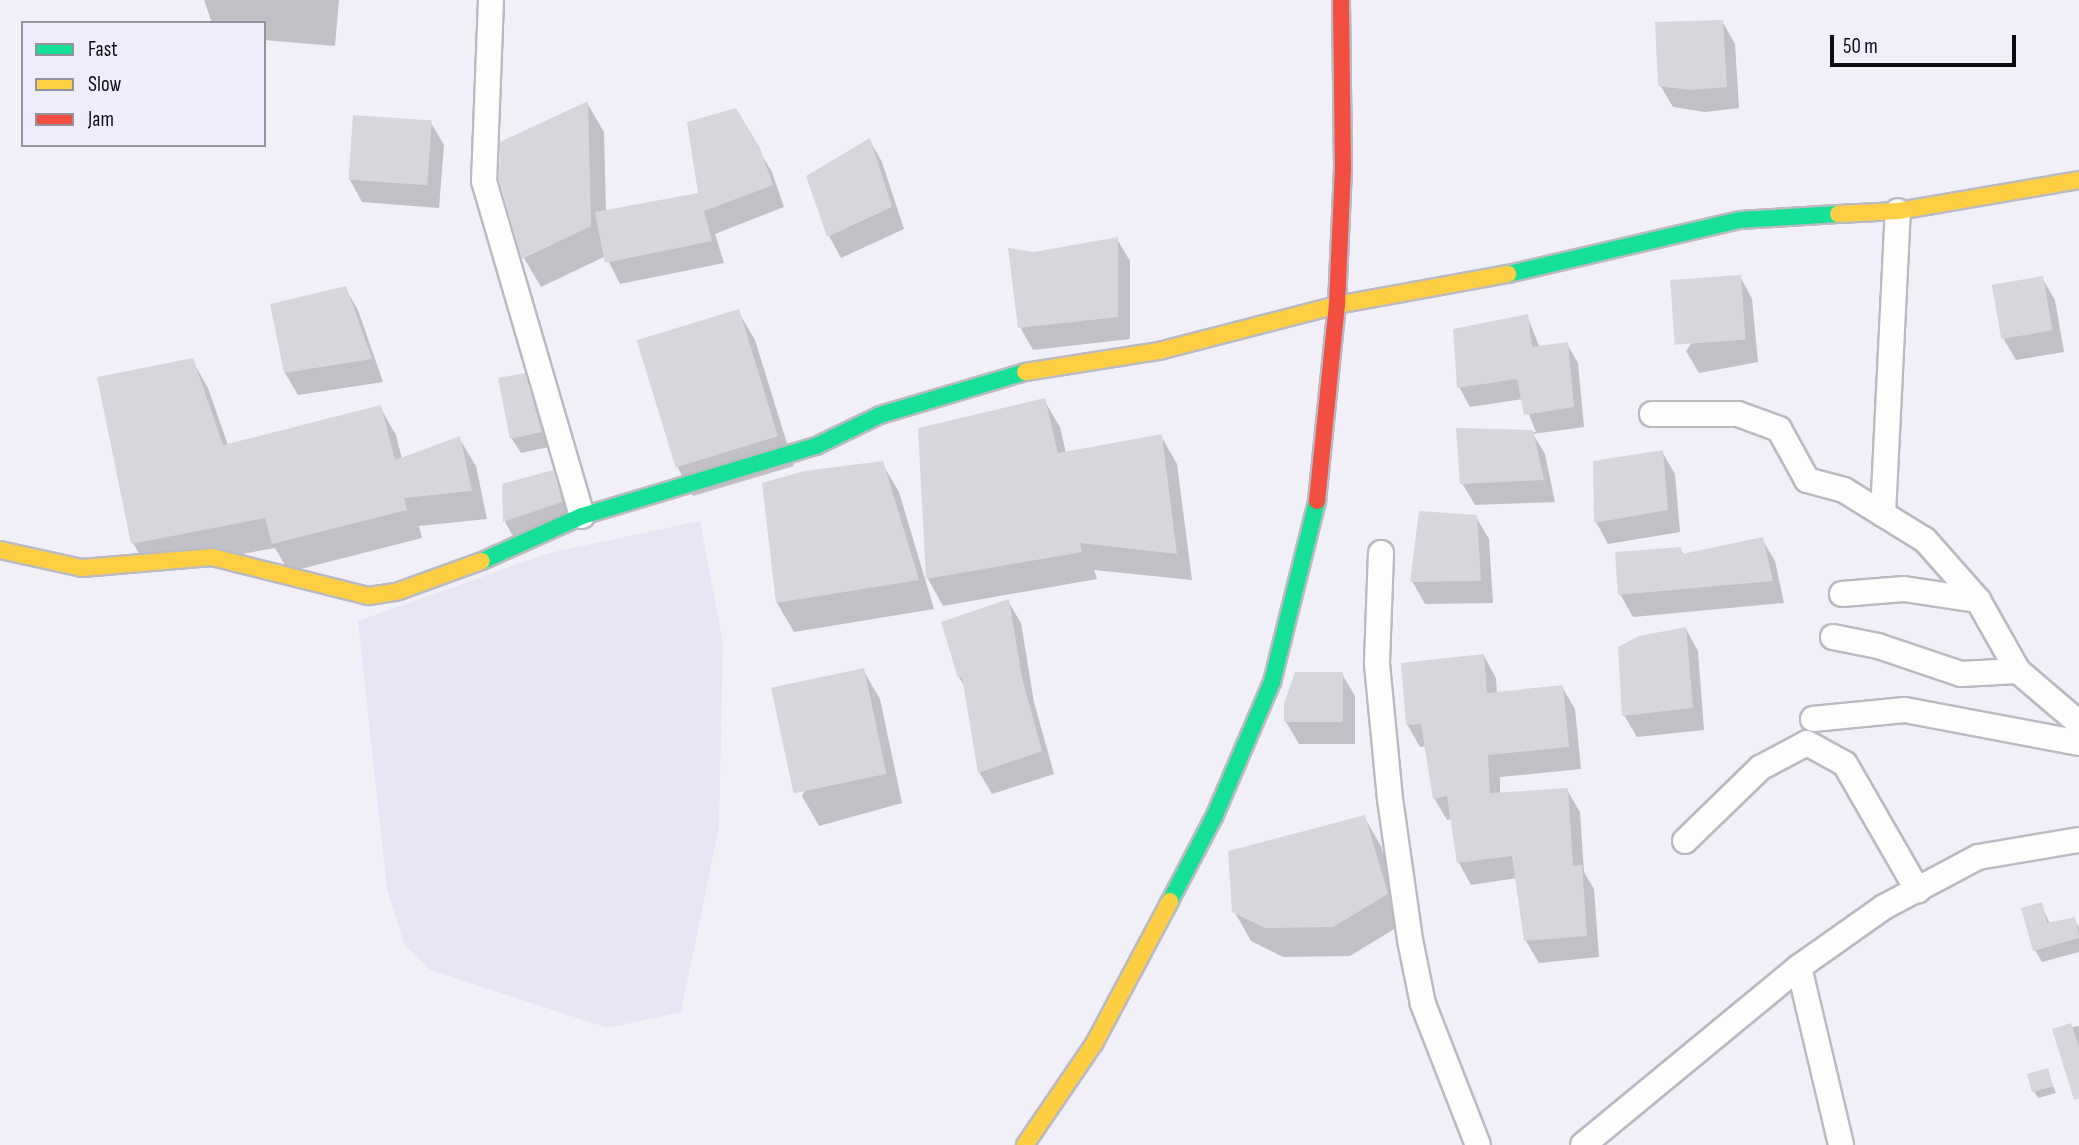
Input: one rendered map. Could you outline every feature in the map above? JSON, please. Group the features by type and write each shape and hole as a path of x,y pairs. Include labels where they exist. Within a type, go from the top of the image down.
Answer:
{"street":[{"path":"491,0 484,181 582,516"},
{"path":"1025,1145 1094,1044 1214,815 1272,682 1321,484 1337,304 1343,167 1341,0"},
{"path":"0,550 82,568 212,557 369,596 468,567 582,516 816,446 880,415 1036,369 1159,351 1337,304 1485,279 1740,220 1898,211 2079,180"},
{"path":"1883,514 1898,211"},
{"path":"1652,414 1738,414 1779,429 1807,480 1844,490 1925,540 1978,600 2018,671 2079,723"},
{"path":"1381,553 1377,664 1410,940 1423,1004 1478,1145"},
{"path":"1842,594 1904,589 1978,600"},
{"path":"1833,637 1961,674 2018,671"},
{"path":"1813,719 1905,710 2079,743"},
{"path":"1685,841 1760,768 1807,743 1844,764 1918,891"},
{"path":"1583,1145 1799,967 1856,926 1978,857 2079,840"},
{"path":"1799,967 1841,1145"}],"shaded area":[{"path":"700,521 723,643 719,827 681,1012 608,1028 431,970 405,946 387,889 358,621 549,553"}],"building":[{"path":"1723,20 1727,87 1691,90 1658,86 1655,22"},
{"path":"588,101 591,226 522,259 499,179 500,142"},
{"path":"736,108 760,148 773,185 704,211 712,241 605,263 595,212 698,193 687,122"},
{"path":"353,115 432,121 427,185 348,180"},
{"path":"870,138 892,207 827,237 806,176"},
{"path":"1118,237 1118,317 1018,328 1008,248 1034,252"},
{"path":"1741,275 1746,340 1675,345 1670,280"},
{"path":"2043,276 2053,330 2001,339 1992,285"},
{"path":"346,286 372,359 284,373 270,304"},
{"path":"739,309 778,436 676,467 637,340"},
{"path":"1528,314 1532,347 1568,342 1574,407 1524,415 1517,379 1457,388 1453,329"},
{"path":"193,358 223,445 381,405 395,460 460,436 472,491 404,498 407,510 272,544 265,518 131,544 97,377"},
{"path":"525,373 542,432 510,439 498,378"},
{"path":"1045,398 1058,453 1162,434 1177,554 1080,543 1082,552 926,579 918,428"},
{"path":"1456,428 1533,430 1544,480 1460,484"},
{"path":"1663,450 1668,510 1594,523 1593,461"},
{"path":"883,461 919,580 776,603 762,483 804,471"},
{"path":"553,470 562,502 503,522 502,484"},
{"path":"1419,511 1477,515 1481,581 1410,582"},
{"path":"1763,537 1773,581 1618,595 1615,552 1681,547 1682,554"},
{"path":"1009,599 1022,678 1042,751 978,773 962,677 958,678 941,622"},
{"path":"1686,627 1693,708 1622,716 1618,647 1639,636"},
{"path":"1484,654 1487,693 1563,685 1569,747 1488,755 1490,793 1568,788 1573,866 1582,865 1587,936 1524,941 1512,856 1457,863 1447,796 1433,799 1421,724 1406,725 1401,663"},
{"path":"864,668 886,774 794,793 771,688"},
{"path":"1295,672 1343,672 1343,722 1284,722 1284,704"},
{"path":"1365,815 1388,894 1333,927 1265,928 1232,912 1228,851"},
{"path":"2042,902 2047,923 2075,917 2079,938 2033,951 2021,908"},
{"path":"2071,1023 2079,1048 2079,1099 2074,1100 2052,1029"},
{"path":"2048,1068 2053,1086 2032,1092 2027,1074"}],"traffic: fast":[{"path":"1508,274 1740,220 1838,214"},
{"path":"482,561 582,516 816,446 880,415 1025,372"},
{"path":"1170,901 1215,815 1272,682 1317,501"}],"traffic: slow":[{"path":"1838,214 1898,211 2079,180"},
{"path":"1025,372 1159,351 1337,305 1508,274"},
{"path":"0,550 82,568 212,557 369,596 399,591 482,561"},
{"path":"1025,1145 1094,1044 1170,901"}],"traffic: jam":[{"path":"1317,501 1337,305 1343,167 1341,0"}]}
